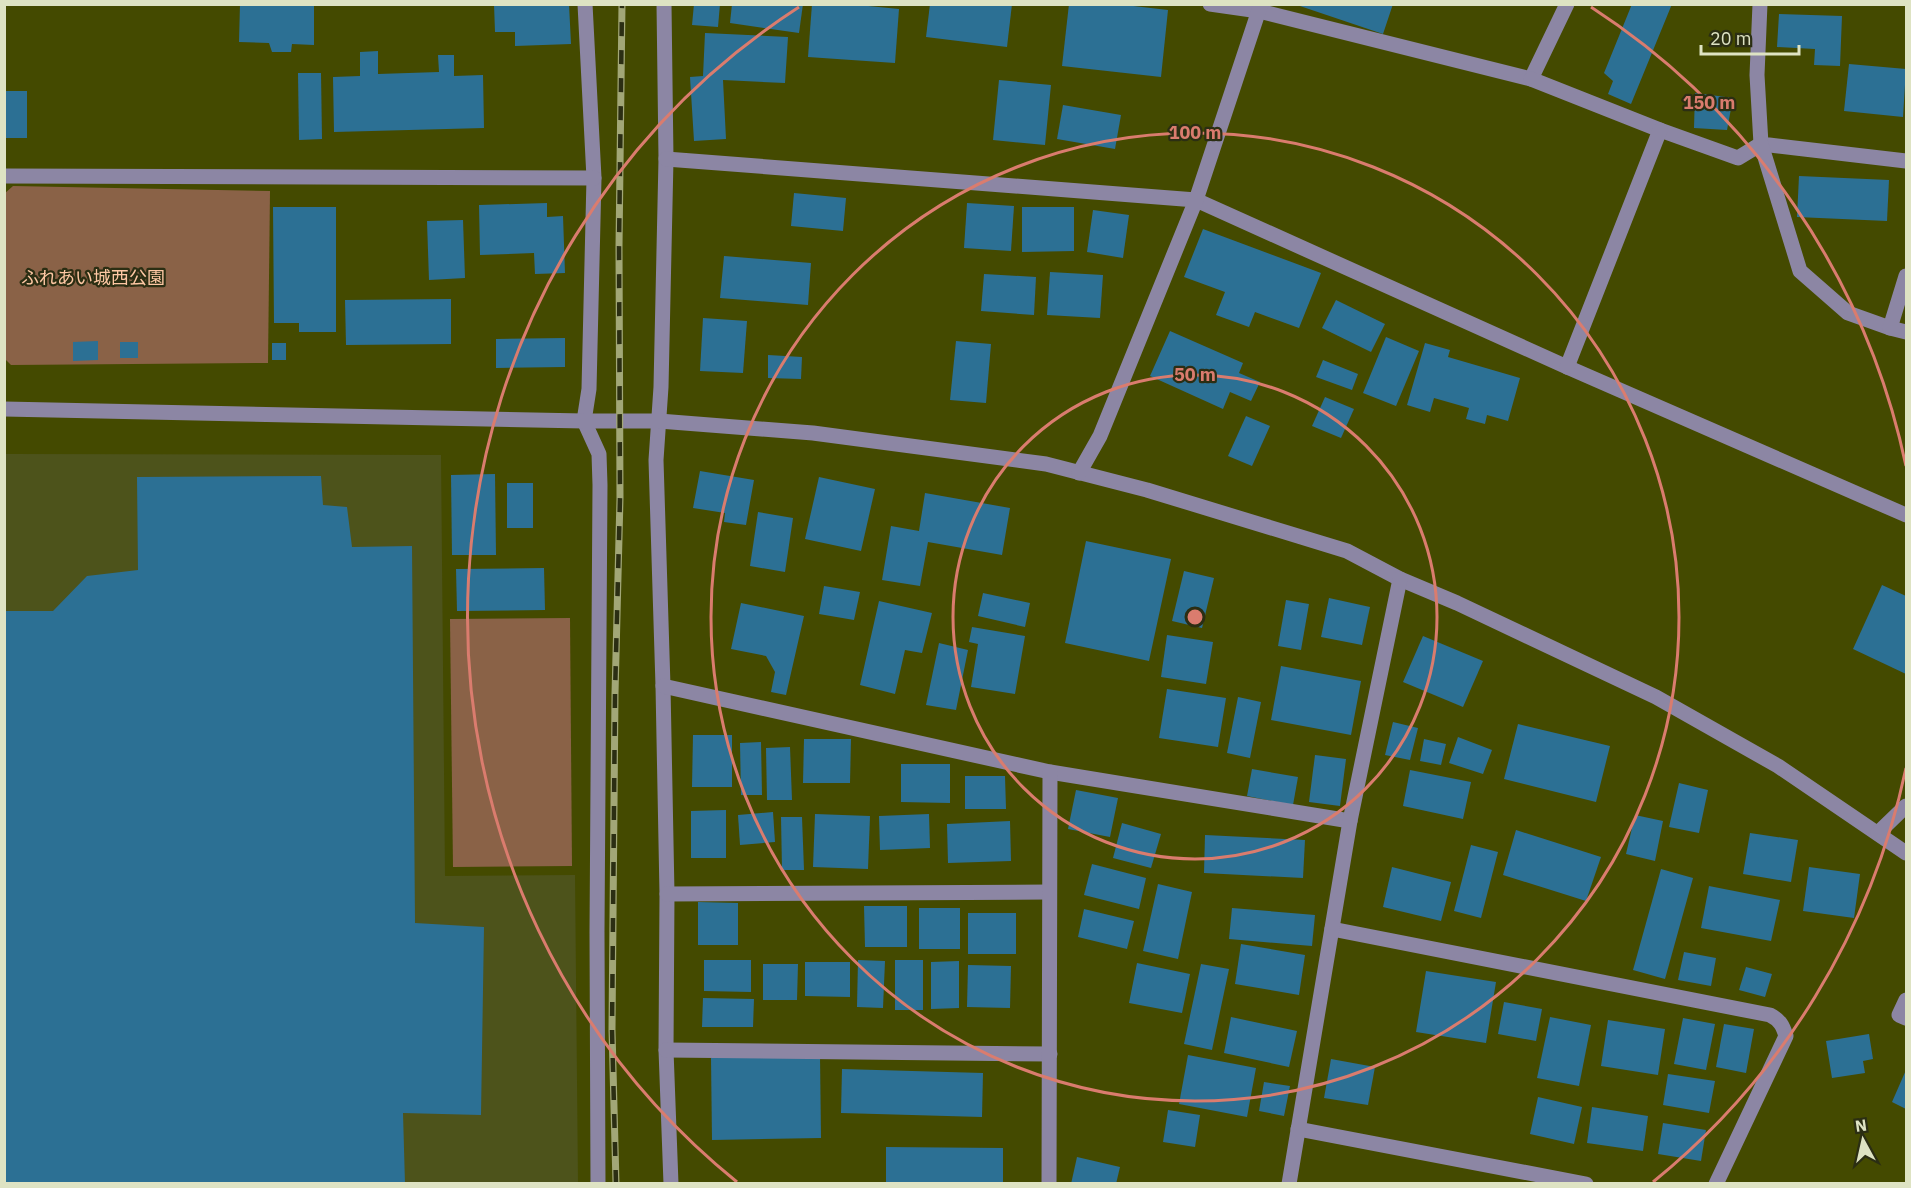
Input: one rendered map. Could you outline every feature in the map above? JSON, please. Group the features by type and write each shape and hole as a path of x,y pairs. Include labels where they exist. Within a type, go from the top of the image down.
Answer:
{"street":[{"path":"585,4 594,178 589,389 584,421 599,454 600,474 598,1184"},
{"path":"664,4 666,159 656,460 663,686 667,894 666,1050 670,1184"},
{"path":"1210,4 1260,8 1531,79 1738,158 1761,144 1906,161"},
{"path":"1531,79 1567,4"},
{"path":"1760,4 1757,75 1761,144 1800,271 1848,313 1906,332"},
{"path":"1079,473 1100,436 1196,200 1260,8"},
{"path":"1567,367 1660,130"},
{"path":"666,159 1196,200 1567,367 1906,515"},
{"path":"4,176 594,178"},
{"path":"1890,328 1906,276"},
{"path":"4,409 584,421 659,420 813,433 1046,464 1147,490 1347,551 1400,579 1457,603 1656,697 1778,766 1906,853"},
{"path":"1289,1184 1350,820 1400,579"},
{"path":"663,686 1050,772 1350,820"},
{"path":"1049,1184 1050,772"},
{"path":"1878,833 1906,806"},
{"path":"667,894 1048,892"},
{"path":"1332,929 1777,1018 1786,1036 1716,1184"},
{"path":"1906,1000 1899,1015 1906,1018"},
{"path":"666,1050 1050,1054"},
{"path":"1298,1130 1586,1184"}],"shaded area":[{"path":"5,454 441,455 445,876 575,875 578,1183 5,1184"}],"green space":[{"name":"ふれあい城西公園","path":"13,186 270,191 268,363 11,365 5,359 4,194"},
{"path":"570,618 572,866 453,867 450,619"}],"building":[{"path":"240,4 314,4 314,45 292,44 291,52 272,52 269,43 239,42"},
{"path":"494,4 569,4 571,44 515,46 515,32 495,32"},
{"path":"694,4 720,4 718,27 692,25"},
{"path":"732,4 803,4 799,33 730,23"},
{"path":"812,4 848,4 899,9 895,63 808,57"},
{"path":"930,4 1012,4 1007,47 926,37"},
{"path":"1069,4 1116,4 1168,10 1161,77 1062,66"},
{"path":"1294,4 1393,4 1383,34"},
{"path":"1632,4 1672,4 1631,104 1608,94 1613,81 1604,73"},
{"path":"1779,14 1842,16 1840,66 1814,65 1815,49 1777,47"},
{"path":"705,33 788,37 785,83 723,80 726,139 694,141 690,77 703,76"},
{"path":"378,51 378,74 439,72 438,55 454,55 454,76 483,75 484,128 334,132 333,77 360,76 360,52"},
{"path":"1849,64 1906,69 1903,117 1844,111"},
{"path":"298,73 321,73 322,139 299,140"},
{"path":"999,80 1051,85 1045,145 993,140"},
{"path":"4,91 27,91 27,138 4,138"},
{"path":"1695,93 1733,98 1727,130 1694,128"},
{"path":"1063,105 1121,115 1115,149 1057,139"},
{"path":"1799,176 1889,180 1887,221 1797,217"},
{"path":"794,193 846,198 843,231 791,226"},
{"path":"547,203 547,217 563,216 565,273 535,274 534,253 480,255 479,205"},
{"path":"967,203 1014,206 1011,251 964,248"},
{"path":"273,207 336,207 336,332 299,332 299,323 274,323"},
{"path":"1022,207 1074,207 1074,251 1022,252"},
{"path":"1093,210 1129,215 1123,258 1087,252"},
{"path":"463,220 465,278 429,280 427,221"},
{"path":"1203,229 1321,273 1299,328 1255,312 1249,327 1216,315 1225,292 1184,277"},
{"path":"724,256 811,263 808,305 720,298"},
{"path":"1050,272 1103,275 1100,318 1047,315"},
{"path":"984,274 1036,277 1034,315 981,311"},
{"path":"451,299 451,344 346,345 345,300"},
{"path":"1336,300 1385,324 1371,352 1322,328"},
{"path":"703,318 747,321 743,373 700,371"},
{"path":"1170,331 1243,363 1239,373 1260,382 1251,401 1230,392 1223,409 1150,376"},
{"path":"1386,337 1419,351 1396,406 1363,393"},
{"path":"565,338 565,367 496,368 496,339"},
{"path":"98,341 98,360 73,361 73,342"},
{"path":"956,341 991,344 986,403 950,400"},
{"path":"120,342 138,342 138,358 120,358"},
{"path":"272,343 286,343 286,360 272,360"},
{"path":"1425,343 1450,350 1448,357 1520,378 1508,421 1487,415 1485,424 1466,419 1469,408 1434,398 1430,412 1407,405"},
{"path":"768,355 802,357 801,379 768,378"},
{"path":"1323,360 1358,374 1352,390 1316,377"},
{"path":"1325,397 1354,409 1341,438 1312,426"},
{"path":"1246,416 1270,426 1252,466 1228,456"},
{"path":"700,471 754,480 746,525 724,522 725,513 693,508"},
{"path":"495,474 496,555 452,555 451,475"},
{"path":"321,476 323,505 347,507 352,547 412,546 415,923 484,927 481,1115 403,1113 405,1184 4,1184 4,611 53,611 87,576 138,570 137,477"},
{"path":"819,477 875,489 861,551 805,539"},
{"path":"507,483 533,483 533,528 507,528"},
{"path":"925,493 1010,508 1002,555 928,542 920,586 882,580 891,526 919,531"},
{"path":"758,512 793,518 785,572 750,566"},
{"path":"1086,541 1171,559 1149,661 1065,643"},
{"path":"544,568 545,610 457,611 456,569"},
{"path":"1184,571 1214,578 1202,628 1172,621"},
{"path":"1882,585 1906,596 1906,674 1853,649"},
{"path":"824,586 860,592 854,620 819,614"},
{"path":"983,593 1030,603 1025,627 978,616"},
{"path":"1329,598 1370,607 1362,645 1321,637"},
{"path":"1286,600 1309,604 1301,650 1278,646"},
{"path":"879,601 932,613 922,653 905,650 895,694 860,685"},
{"path":"741,603 804,616 786,695 771,692 775,672 766,656 731,649"},
{"path":"972,627 1025,636 1015,694 971,687 978,644 969,642"},
{"path":"1167,635 1213,642 1206,684 1161,677"},
{"path":"1423,636 1483,661 1463,707 1403,682"},
{"path":"939,643 968,650 956,710 926,705"},
{"path":"1281,666 1361,681 1351,735 1271,720"},
{"path":"1167,689 1226,698 1218,747 1159,738"},
{"path":"1238,697 1261,702 1250,758 1227,753"},
{"path":"1393,722 1418,728 1410,760 1385,755"},
{"path":"1518,724 1610,746 1596,802 1504,779"},
{"path":"693,735 732,735 732,787 692,787"},
{"path":"1458,737 1492,750 1483,774 1449,763"},
{"path":"804,739 851,739 850,783 803,783"},
{"path":"1424,739 1446,744 1441,765 1420,761"},
{"path":"761,742 762,795 741,795 740,743"},
{"path":"790,747 792,800 767,800 766,748"},
{"path":"1315,755 1346,759 1340,806 1309,802"},
{"path":"901,764 950,764 950,803 901,802"},
{"path":"1252,769 1298,777 1293,805 1247,796"},
{"path":"1410,770 1471,782 1463,819 1403,806"},
{"path":"965,776 1005,776 1006,809 965,809"},
{"path":"1679,783 1708,790 1699,833 1669,827"},
{"path":"1076,790 1118,798 1110,837 1068,829"},
{"path":"726,810 726,858 691,858 691,811"},
{"path":"773,812 775,842 740,845 738,815"},
{"path":"815,814 870,816 868,869 813,867"},
{"path":"929,814 930,848 880,850 879,816"},
{"path":"1635,815 1663,821 1655,861 1626,854"},
{"path":"781,817 802,817 804,870 782,870"},
{"path":"1010,821 1011,861 948,863 947,824"},
{"path":"1122,823 1161,834 1151,868 1113,858"},
{"path":"1516,830 1601,857 1586,901 1503,875"},
{"path":"1750,833 1798,840 1791,882 1743,874"},
{"path":"1205,835 1305,840 1303,878 1204,873"},
{"path":"1471,845 1498,852 1481,918 1454,911"},
{"path":"1092,864 1146,878 1139,909 1084,895"},
{"path":"1392,867 1451,882 1441,921 1383,907"},
{"path":"1809,867 1860,874 1854,918 1803,911"},
{"path":"1661,869 1693,878 1665,979 1633,970"},
{"path":"1158,884 1192,892 1178,959 1143,951"},
{"path":"1709,886 1780,900 1771,941 1701,928"},
{"path":"698,902 738,903 738,945 698,945"},
{"path":"864,906 907,906 907,947 865,947"},
{"path":"919,908 960,908 960,949 919,949"},
{"path":"1232,908 1315,915 1312,946 1229,939"},
{"path":"1084,909 1134,921 1127,949 1078,937"},
{"path":"968,913 1016,913 1016,954 968,954"},
{"path":"1241,944 1305,955 1299,995 1235,984"},
{"path":"1684,952 1716,958 1711,986 1678,980"},
{"path":"704,960 751,960 751,992 704,991"},
{"path":"858,960 885,961 883,1008 857,1007"},
{"path":"895,960 923,960 923,1010 895,1010"},
{"path":"959,961 959,1008 931,1009 931,962"},
{"path":"805,962 850,962 850,997 805,996"},
{"path":"1137,963 1190,974 1182,1013 1129,1003"},
{"path":"763,964 798,964 797,1000 763,1000"},
{"path":"1201,964 1229,969 1212,1050 1184,1044"},
{"path":"968,965 1011,966 1010,1008 967,1007"},
{"path":"1746,967 1772,974 1765,997 1739,990"},
{"path":"1426,971 1496,982 1486,1043 1416,1032"},
{"path":"703,998 754,999 753,1027 702,1027"},
{"path":"1504,1002 1542,1009 1536,1041 1498,1034"},
{"path":"1231,1017 1297,1031 1289,1067 1224,1053"},
{"path":"1550,1017 1591,1025 1579,1086 1537,1078"},
{"path":"1683,1018 1715,1024 1706,1070 1674,1064"},
{"path":"1608,1020 1665,1029 1658,1075 1601,1066"},
{"path":"1724,1024 1754,1029 1746,1073 1716,1067"},
{"path":"1869,1034 1873,1059 1863,1061 1865,1073 1832,1078 1826,1041"},
{"path":"1188,1055 1256,1068 1247,1117 1179,1104"},
{"path":"820,1056 821,1138 712,1140 711,1058"},
{"path":"1331,1059 1375,1067 1368,1105 1324,1098"},
{"path":"842,1069 983,1073 982,1117 841,1113"},
{"path":"1906,1070 1906,1109 1892,1102"},
{"path":"1668,1074 1715,1081 1709,1113 1663,1105"},
{"path":"1264,1082 1290,1086 1284,1116 1259,1111"},
{"path":"1538,1097 1582,1107 1574,1144 1530,1134"},
{"path":"1592,1107 1648,1116 1643,1151 1587,1143"},
{"path":"1168,1110 1200,1115 1195,1147 1163,1142"},
{"path":"1663,1123 1706,1130 1701,1161 1658,1154"},
{"path":"886,1147 1003,1148 1003,1184 886,1184"},
{"path":"1077,1157 1120,1167 1116,1184 1071,1184"}],"railway":[{"path":"616,1184 612,1030 615,694 620,498 619,247 622,4"}]}
